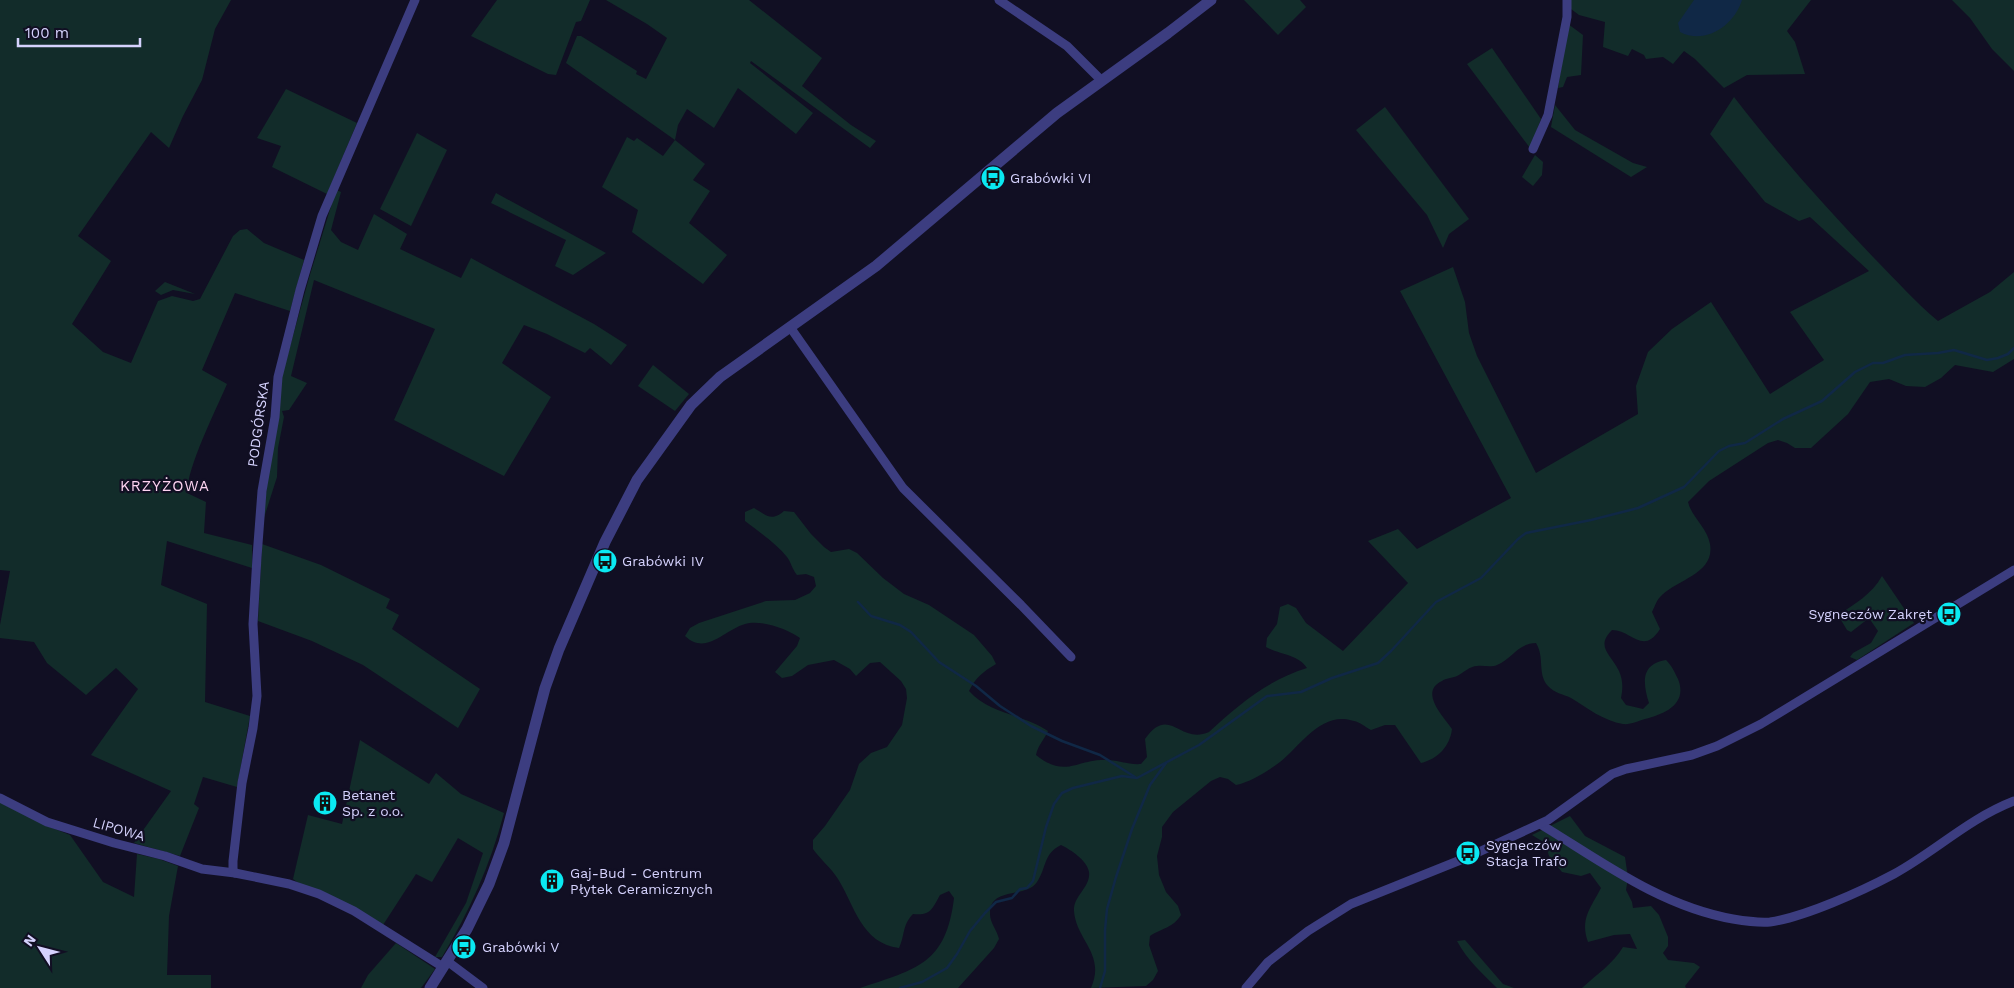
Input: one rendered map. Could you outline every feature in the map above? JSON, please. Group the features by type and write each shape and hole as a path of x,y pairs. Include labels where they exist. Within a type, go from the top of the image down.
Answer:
{"street":[{"name":"PODGÓRSKA","path":"235,873 233,861 242,782 253,728 257,696 253,624 260,513 275,417 278,377 300,290 322,216 415,0"},
{"path":"999,0 1067,46 1102,80"},
{"path":"430,988 474,916 497,864 545,688 604,542 644,469 691,405 720,377 876,266 1052,118 1211,0"},
{"path":"1533,149 1548,115 1567,17 1567,0"},
{"path":"790,327 903,488 1071,657"},
{"path":"1246,988 1268,962 1308,931 1351,904 1468,857 1540,824 1569,807 1590,788 1612,774 1626,769 1692,755 1717,746 1761,724 2014,570"},
{"name":"LIPOWA","path":"0,798 48,822 202,869 235,873 289,884 319,894 354,911 482,988"},
{"path":"1540,824 1650,891 1673,902 1715,916 1747,922 1770,922 1796,916 1858,891 1895,873 1979,817 2014,801"}],"green space":[{"path":"0,0 231,0 215,29 202,80 169,148 151,132 78,236 111,261 72,324 103,352 131,363 158,301 172,296 193,301 200,299 233,236 240,230 247,229 264,243 304,260 290,311 235,293 202,370 227,384 197,454 188,482 187,493 206,502 204,533 252,545 252,568 167,541 161,585 207,604 205,702 250,716 237,787 203,777 194,804 199,808 180,856 134,843 171,791 91,755 138,689 116,668 86,695 47,663 34,642 0,638 0,625 10,571 0,570"},
{"path":"497,0 590,0 581,21 576,22 556,75 548,74 471,36"},
{"path":"606,0 749,0 822,58 802,86 851,125 876,141 870,148 751,61 750,63 813,113 796,134 738,88 714,128 687,109 678,125 675,140 566,63 577,36 581,36 637,71 636,74 646,79 667,38"},
{"path":"1244,0 1300,0 1306,7 1278,35"},
{"path":"1570,0 1811,0 1787,31 1795,42 1805,74 1747,75 1724,88 1695,59 1684,51 1673,64 1663,57 1646,59 1644,55 1632,49 1628,56 1603,47 1605,22 1579,15 1571,9"},
{"path":"1952,0 2014,0 2014,71 1992,49 1970,18"},
{"path":"1568,24 1583,35 1581,75 1567,77 1563,87 1558,88"},
{"path":"1492,48 1541,119 1530,148 1467,64"},
{"path":"286,89 357,123 327,194 272,167 281,146 257,138"},
{"path":"1734,97 1785,160 1838,220 1906,291 1938,321 1990,292 2014,272 2014,359 1993,372 1955,365 1941,378 1925,387 1906,386 1889,379 1870,382 1848,414 1811,448 1795,448 1778,440 1768,443 1709,481 1688,502 1703,527 1710,544 1710,554 1707,562 1701,569 1669,589 1659,598 1652,612 1660,629 1654,637 1648,641 1637,640 1619,631 1612,630 1605,641 1606,651 1620,674 1622,684 1621,698 1626,705 1643,709 1649,703 1645,689 1648,670 1658,662 1666,660 1668,662 1678,679 1680,695 1673,706 1667,711 1628,724 1602,717 1548,686 1543,676 1539,648 1536,643 1524,646 1497,665 1474,666 1435,686 1432,692 1435,705 1452,729 1446,746 1438,755 1427,761 1421,763 1395,725 1385,725 1371,730 1354,721 1332,720 1313,731 1280,762 1259,776 1236,785 1228,779 1220,777 1211,781 1173,812 1162,827 1162,837 1157,856 1159,875 1166,892 1178,906 1181,915 1171,925 1150,936 1149,945 1158,971 1153,980 1146,986 1091,988 1095,976 1093,956 1076,921 1074,911 1076,901 1089,877 1089,872 1082,860 1061,845 1051,852 1037,882 1032,887 1002,896 991,905 991,920 999,939 994,948 958,988 860,988 913,969 925,961 936,950 944,937 950,920 954,898 949,891 940,895 927,913 913,914 909,918 899,948 886,945 867,931 838,879 813,849 813,840 850,790 859,764 871,753 887,747 902,725 907,698 906,689 901,681 880,662 870,663 856,676 850,669 834,660 808,665 792,676 782,678 775,672 797,646 800,638 781,628 766,624 745,624 708,643 693,641 685,636 690,628 699,623 766,601 795,600 810,593 816,586 814,577 806,574 797,575 783,552 745,521 745,512 754,508 772,517 784,511 794,512 811,534 831,552 849,549 857,553 883,578 904,594 929,605 974,635 992,656 996,664 980,675 969,691 986,705 1038,725 1048,731 1036,755 1046,762 1063,767 1096,760 1141,764 1147,757 1145,739 1154,729 1161,725 1168,725 1190,734 1199,735 1209,732 1231,712 1266,686 1307,668 1294,657 1266,647 1267,638 1277,624 1280,607 1288,604 1296,608 1306,623 1343,651 1408,583 1368,541 1398,529 1417,549 1511,498 1400,291 1453,267 1465,302 1469,333 1477,356 1536,473 1638,414 1636,386 1648,352 1672,329 1711,302 1770,394 1824,360 1790,312 1869,271 1810,217 1799,221 1765,202 1710,134"},
{"path":"1555,105 1575,130 1633,163 1647,167 1631,177 1551,127"},
{"path":"1385,107 1469,219 1449,234 1443,248 1427,215 1356,130"},
{"path":"417,133 447,150 411,226 380,209"},
{"path":"627,137 634,141 637,138 663,156 675,140 705,164 693,180 710,191 689,223 727,255 703,284 632,232 638,210 602,187"},
{"path":"1535,155 1543,162 1542,175 1533,186 1522,177"},
{"path":"336,190 341,192 331,230 341,242 358,250 374,214 407,234 400,249 461,278 471,258 594,324 627,345 611,365 590,348 585,353 524,325 502,363 551,397 504,476 394,420 435,329 314,280 291,376 307,383 289,410 282,411 284,417 278,448 277,477 262,524 281,379"},
{"path":"496,193 606,253 573,275 555,266 566,240 491,203"},
{"path":"165,282 195,294 173,290 161,295 155,291"},
{"path":"653,365 689,394 675,411 638,386"},
{"path":"262,544 321,565 390,599 386,608 399,615 392,629 480,689 458,728 363,665 312,641 258,621"},
{"path":"1882,576 1914,623 1857,660 1850,657 1853,653 1871,643 1878,631 1869,618 1851,632 1847,630 1838,615 1857,603"},
{"path":"360,740 429,784 436,773 461,794 504,813 478,887 462,922 442,957 435,957 466,903 483,853 458,838 432,882 416,874 383,925 293,879 308,815 342,824"},
{"path":"0,802 45,825 70,835 103,882 134,897 137,854 178,866 169,916 167,975 211,975 211,988 0,988"},
{"path":"1570,816 1585,836 1625,857 1628,878 1626,890 1633,908 1651,906 1659,915 1668,937 1668,946 1663,953 1668,960 1694,963 1700,967 1685,986 1686,988 1582,988 1610,964 1623,947 1637,949 1630,934 1614,935 1588,942 1585,927 1587,914 1601,888 1590,873 1581,876 1562,872 1549,856 1545,843 1532,835"},
{"path":"1465,940 1503,984 1514,988 1497,988 1480,972 1457,941"},
{"path":"396,943 435,969 421,988 361,988 368,975"}],"water":[{"path":"1694,0 1742,0 1732,18 1725,25 1717,31 1699,36 1680,32 1678,23"}],"waterway":[{"path":"900,988 922,982 947,968 970,931 985,913 996,902 1012,898 1020,889 1027,888 1033,881 1046,827 1054,804 1062,793 1073,788 1122,776 1137,778 1199,745 1267,696 1301,692 1332,678 1378,663 1436,602 1481,578 1526,533 1638,508 1684,487 1719,451 1729,446 1745,443 1783,419 1822,401 1855,372 1873,363 1883,363 1905,355 1954,350 1987,360 2008,354 2014,348"},
{"path":"858,602 871,616 900,625 911,632 939,662 1031,726 1062,741 1100,755 1135,777"},
{"path":"1100,988 1105,971 1107,909 1116,877 1132,829 1150,785 1166,763"}],"place":[{"name":"Grabówki VI","path":"993,178"},
{"name":"Grabówki IV","path":"605,561"},
{"name":"Sygneczów Zakręt","path":"1949,614"},
{"name":"Betanet Sp. z o.o.","path":"325,803"},
{"name":"Sygneczów Stacja Trafo","path":"1468,853"},
{"name":"Gaj-Bud - Centrum Płytek Ceramicznych","path":"552,881"},
{"name":"Grabówki V","path":"464,947"}],"district":[{"name":"KRZYŻOWA","path":"165,486"}]}
